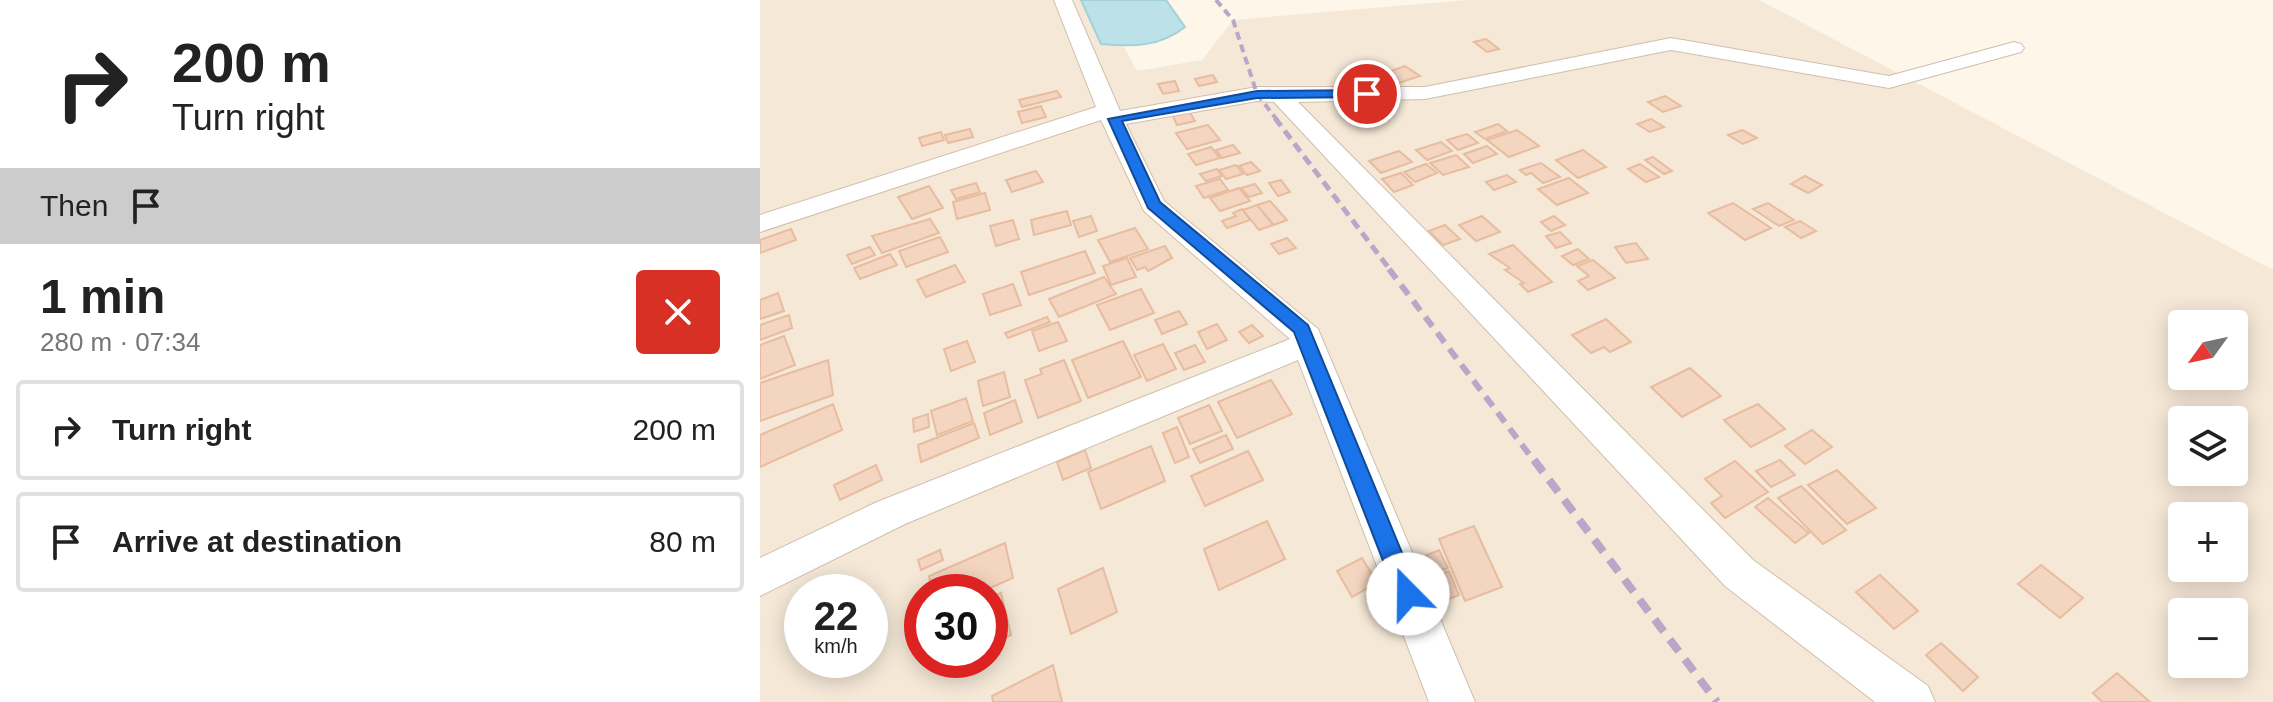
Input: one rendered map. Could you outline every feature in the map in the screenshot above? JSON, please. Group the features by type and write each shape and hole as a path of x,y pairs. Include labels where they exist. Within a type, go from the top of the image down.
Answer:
{"street":[{"path":"1063,0 1153,205 1302,329 1452,702"},
{"path":"760,224 1111,115 1257,94 1425,93 1671,44 1889,82 2014,48"},
{"path":"1280,96 1739,573 1912,702"},
{"path":"760,578 891,513 1307,344"}],"shaded area":[{"path":"760,0 1098,0 1137,71 1202,60 1233,20 1468,0 1759,0 2273,270 2273,702 760,702"}],"water":[{"path":"1081,0 1166,0 1185,27 1156,42 1101,44"}],"building":[{"path":"1486,39 1499,49 1487,52 1474,42"},
{"path":"1405,66 1420,76 1399,83 1385,73"},
{"path":"1213,75 1217,82 1199,86 1195,79"},
{"path":"1175,81 1179,91 1163,94 1158,84"},
{"path":"1057,91 1061,97 1022,107 1019,100"},
{"path":"1665,96 1681,106 1663,112 1648,102"},
{"path":"1371,100 1382,110 1367,115 1356,104"},
{"path":"1041,106 1046,117 1022,123 1018,112"},
{"path":"1189,111 1195,121 1177,125 1172,114"},
{"path":"1651,119 1664,127 1650,132 1637,124"},
{"path":"1498,124 1507,131 1485,139 1475,132"},
{"path":"1208,125 1220,140 1187,149 1176,133"},
{"path":"970,129 973,137 948,143 945,135"},
{"path":"1517,130 1539,146 1509,157 1487,140"},
{"path":"1742,130 1757,138 1743,144 1728,135"},
{"path":"941,132 944,140 922,146 919,138"},
{"path":"1467,134 1478,143 1458,150 1447,140"},
{"path":"1441,142 1452,151 1427,160 1416,150"},
{"path":"1233,145 1240,153 1222,158 1216,150"},
{"path":"1487,146 1497,154 1473,163 1464,154"},
{"path":"1211,147 1220,158 1196,165 1188,154"},
{"path":"1583,150 1606,167 1578,178 1556,160"},
{"path":"1399,151 1412,162 1381,173 1369,161"},
{"path":"1456,155 1469,167 1443,175 1430,163"},
{"path":"1653,157 1672,171 1664,174 1645,160"},
{"path":"1251,162 1260,171 1247,175 1239,166"},
{"path":"1541,163 1560,177 1543,183 1531,173 1526,175 1520,170"},
{"path":"1426,164 1437,173 1415,182 1404,172"},
{"path":"1640,164 1659,177 1646,182 1628,169"},
{"path":"1236,165 1243,174 1226,179 1219,170"},
{"path":"1217,169 1222,176 1206,181 1200,174"},
{"path":"1036,171 1043,182 1012,192 1006,180"},
{"path":"1401,173 1413,185 1394,192 1382,179"},
{"path":"1507,175 1516,182 1494,190 1486,182"},
{"path":"1805,176 1822,185 1808,193 1791,184"},
{"path":"1569,178 1588,193 1557,205 1538,189"},
{"path":"1220,179 1228,190 1204,198 1196,186"},
{"path":"1281,180 1290,192 1278,196 1269,183"},
{"path":"976,183 980,192 956,199 951,190"},
{"path":"1255,184 1262,193 1249,197 1241,188"},
{"path":"929,186 943,208 912,219 898,197"},
{"path":"1239,188 1250,201 1220,211 1210,198"},
{"path":"985,193 990,210 957,219 953,202"},
{"path":"1270,201 1287,220 1274,225 1257,205"},
{"path":"1733,203 1771,228 1745,240 1708,213"},
{"path":"1768,203 1794,220 1779,226 1753,209"},
{"path":"1257,205 1273,225 1259,230 1243,210"},
{"path":"1242,209 1250,220 1227,228 1222,221 1236,216 1233,213"},
{"path":"1067,211 1071,225 1034,235 1031,220"},
{"path":"1091,216 1097,231 1079,237 1073,221"},
{"path":"1482,216 1500,232 1476,241 1459,225"},
{"path":"1554,216 1565,225 1551,231 1541,222"},
{"path":"930,219 939,233 882,253 872,236"},
{"path":"1013,220 1019,239 996,246 990,226"},
{"path":"1800,221 1816,231 1801,238 1785,227"},
{"path":"1445,225 1460,239 1443,245 1429,231"},
{"path":"1135,228 1148,249 1110,262 1098,240"},
{"path":"791,229 796,240 760,253 760,240"},
{"path":"1560,232 1571,243 1556,248 1546,236"},
{"path":"940,237 948,252 906,267 899,251"},
{"path":"1287,238 1296,248 1279,254 1271,244"},
{"path":"1636,243 1648,259 1626,263 1615,247"},
{"path":"1513,245 1552,282 1528,292 1520,284 1524,283 1505,270 1510,268 1489,254"},
{"path":"1165,246 1172,258 1148,271 1145,267 1137,270 1130,258"},
{"path":"870,247 875,255 852,264 847,255"},
{"path":"1578,249 1589,259 1573,265 1562,256"},
{"path":"1085,251 1095,273 1029,295 1021,272"},
{"path":"890,254 897,265 860,279 854,268"},
{"path":"1127,258 1136,277 1111,285 1103,266"},
{"path":"1593,260 1615,278 1588,290 1578,281 1589,276 1577,266"},
{"path":"955,265 965,282 926,297 917,280"},
{"path":"1104,277 1116,294 1059,317 1049,299"},
{"path":"1013,284 1021,305 990,315 983,294"},
{"path":"1141,289 1154,313 1110,330 1097,305"},
{"path":"778,293 784,311 760,319 760,300"},
{"path":"1179,311 1187,324 1162,334 1155,320"},
{"path":"789,315 792,328 760,340 760,325"},
{"path":"1047,317 1050,322 1008,338 1005,333"},
{"path":"1606,319 1631,342 1610,352 1604,347 1591,353 1572,335"},
{"path":"1058,322 1067,341 1039,351 1032,331"},
{"path":"1217,324 1227,340 1207,349 1198,332"},
{"path":"1252,325 1263,336 1249,343 1239,332"},
{"path":"784,336 795,365 760,379 760,345"},
{"path":"967,341 975,362 951,371 944,349"},
{"path":"1123,341 1141,377 1088,398 1072,360"},
{"path":"1163,344 1176,369 1147,381 1134,355"},
{"path":"1195,345 1205,362 1184,370 1175,353"},
{"path":"828,360 833,395 760,421 760,383"},
{"path":"1064,360 1081,401 1038,418 1025,380 1042,374 1040,369"},
{"path":"1690,368 1721,396 1682,417 1651,387"},
{"path":"1004,372 1010,397 983,406 978,381"},
{"path":"1271,380 1292,414 1237,438 1218,402"},
{"path":"966,398 973,421 937,435 931,411"},
{"path":"1015,400 1022,422 990,435 984,413"},
{"path":"833,404 842,430 760,467 760,435"},
{"path":"1758,404 1785,429 1751,447 1724,420"},
{"path":"1209,405 1222,431 1190,444 1178,418"},
{"path":"928,414 929,427 914,432 913,419"},
{"path":"974,423 979,438 921,462 918,445"},
{"path":"1177,427 1189,457 1175,463 1163,433"},
{"path":"1812,430 1832,447 1805,464 1785,446"},
{"path":"1226,435 1233,449 1200,463 1193,449"},
{"path":"1151,446 1165,481 1101,509 1088,472"},
{"path":"1085,450 1091,468 1063,480 1057,462"},
{"path":"1248,451 1263,480 1205,506 1191,476"},
{"path":"1780,460 1795,475 1771,487 1756,471"},
{"path":"1735,461 1768,492 1725,518 1711,503 1722,496 1705,479"},
{"path":"876,465 882,480 840,500 834,485"},
{"path":"1837,470 1876,508 1847,524 1808,485"},
{"path":"1801,486 1846,530 1823,544 1778,498"},
{"path":"1768,498 1809,533 1795,543 1755,507"},
{"path":"1267,521 1285,559 1219,590 1204,549"},
{"path":"1474,526 1502,587 1465,601 1439,539"},
{"path":"1005,543 1013,578 1008,580 1008,574 934,574"},
{"path":"940,550 943,560 921,570 918,560"},
{"path":"1439,550 1448,568 1434,573 1425,556"},
{"path":"1362,558 1377,583 1352,597 1337,571"},
{"path":"2041,565 2083,598 2060,618 2018,584"},
{"path":"1103,568 1117,612 1071,634 1058,589"},
{"path":"1449,571 1459,595 1444,601 1433,577"},
{"path":"1880,575 1918,611 1894,629 1856,592"},
{"path":"1941,643 1978,677 1963,691 1926,655"},
{"path":"1053,665 1062,702 993,702 992,696"},
{"path":"2117,673 2150,702 2102,702 2093,693"}],"railway":[{"path":"1216,0 1233,20 1257,94 1277,120"},
{"path":"1275,118 1391,271"},
{"path":"1389,269 1535,462"},
{"path":"1534,460 1717,702"}],"route":[{"path":"1367,94 1257,94 1114,119 1153,205 1302,329 1408,594"}]}
